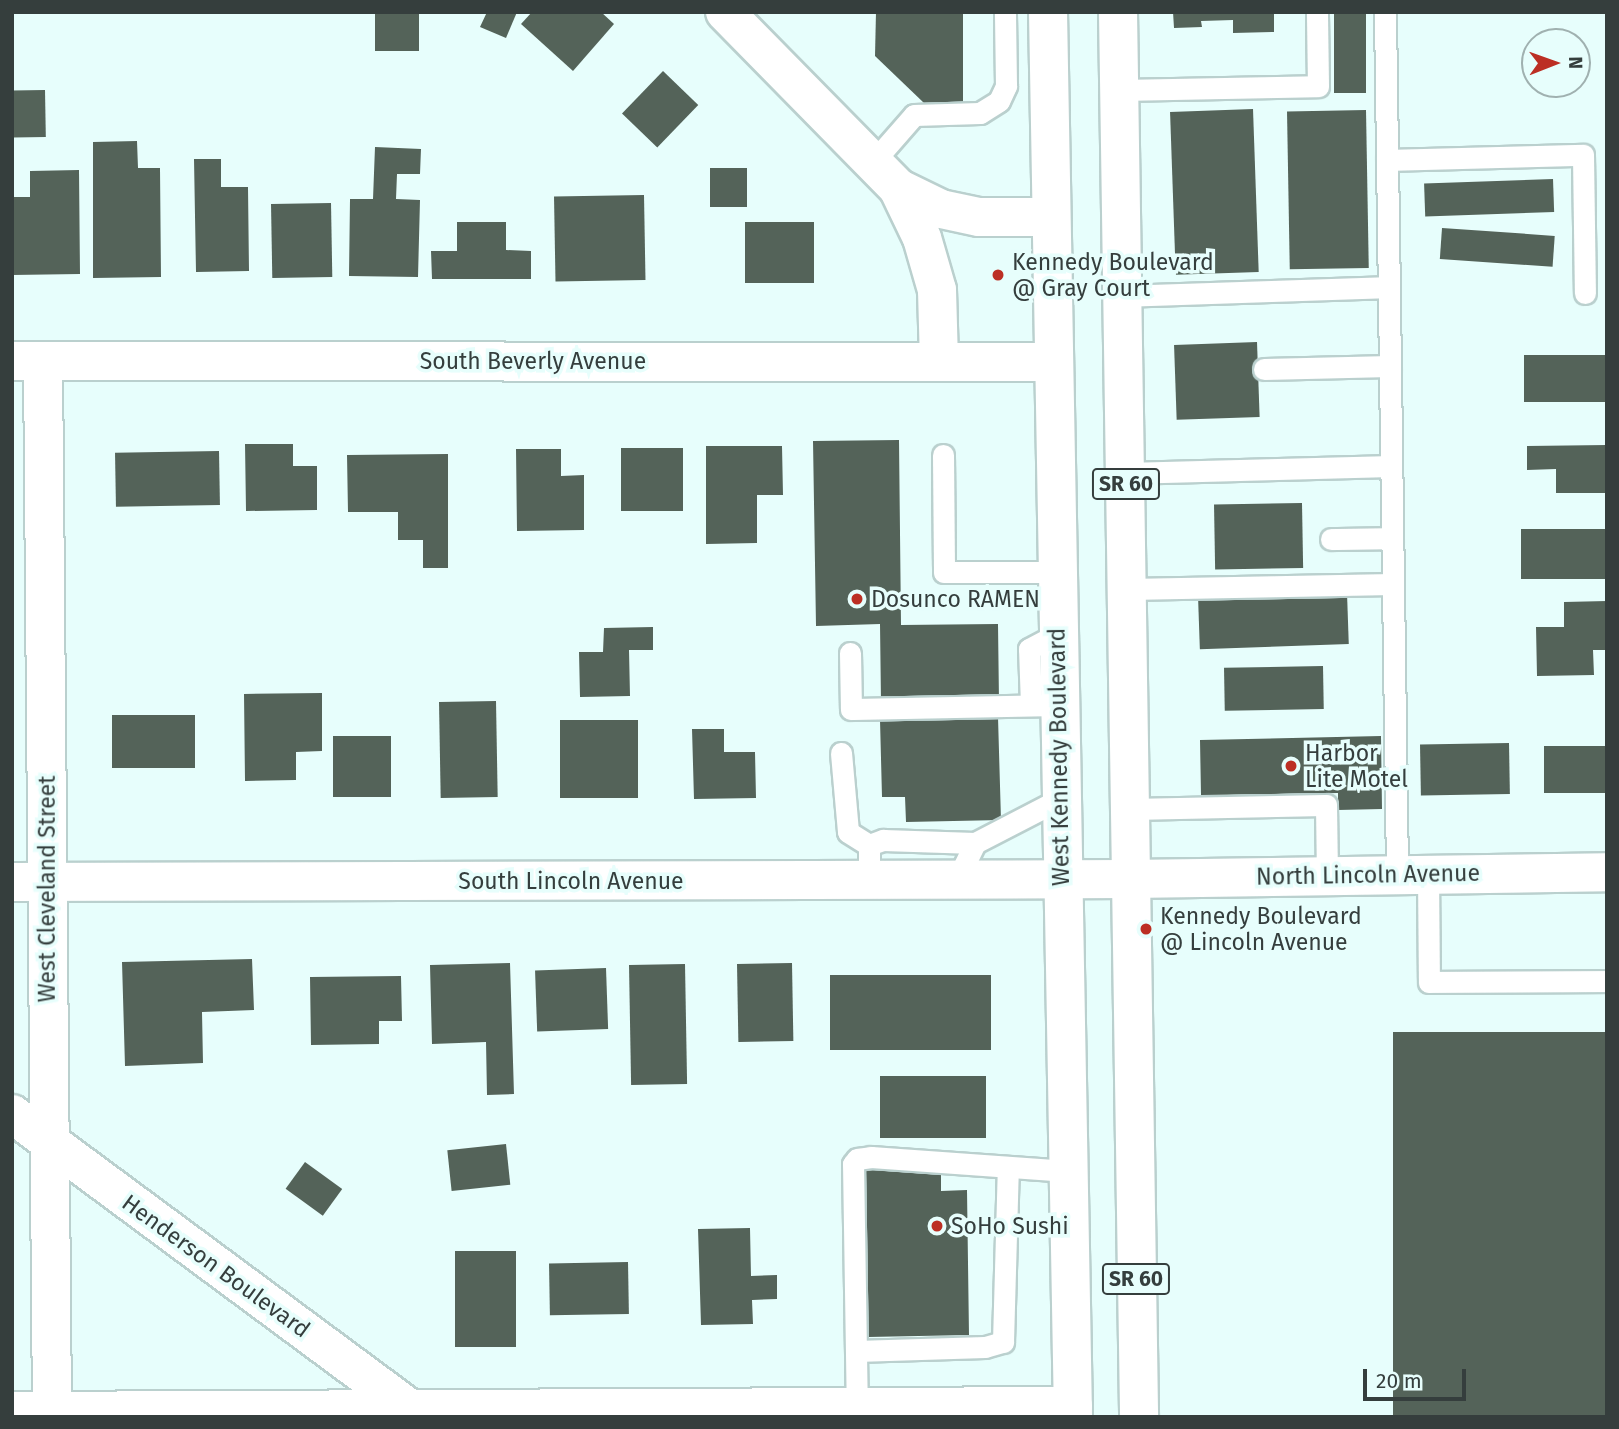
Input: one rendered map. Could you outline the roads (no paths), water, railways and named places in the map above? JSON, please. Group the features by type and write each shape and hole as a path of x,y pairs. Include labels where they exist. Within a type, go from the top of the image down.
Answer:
{"street":[{"path":"725,12 885,175 922,238 937,290 939,362"},
{"name":"West Kennedy Boulevard","path":"1048,12 1058,634 1045,705 1060,799 1073,1411"},
{"name":"SR 60","path":"1118,12 1139,1417"},
{"path":"885,175 941,209 979,217 1051,217"},
{"name":"South Beverly Avenue","path":"27,361 1053,362"},
{"name":"West Cleveland Street","path":"27,361 30,882 49,1142 52,1414"},
{"name":"South Lincoln Avenue","path":"30,882 874,855 957,880 1129,879"},
{"name":"North Lincoln Avenue","path":"1129,879 1607,872"},
{"name":"Henderson Boulevard","path":"12,1114 416,1413"},
{"path":"12,1411 52,1414 1073,1411"}],"lane":[{"path":"885,175 914,115 980,113 999,101 1006,86 1005,12"},
{"path":"1118,90 1318,86 1317,12"},
{"path":"1385,12 1393,584 1412,874 1429,982 1607,981"},
{"path":"1387,160 1583,155 1585,293"},
{"path":"1123,296 1390,287"},
{"path":"1264,369 1390,366"},
{"path":"943,456 944,572 1056,572"},
{"path":"1126,473 1391,467"},
{"path":"1331,539 1392,538"},
{"path":"1128,589 1393,584"},
{"path":"850,653 851,709 1045,705"},
{"path":"841,753 848,832 874,855 975,843 1060,799"},
{"path":"1129,809 1326,806 1327,876"},
{"path":"957,880 975,843"},
{"path":"857,1412 853,1164 857,1159 871,1157 1068,1171"},
{"path":"856,1351 985,1347 1003,1342 1008,1167"}],"place":[{"name":"Kennedy Boulevard @ Gray Court","path":"998,275"},
{"name":"Dosunco RAMEN","path":"857,599"},
{"name":"Harbor Lite Motel","path":"1291,766"},
{"name":"Kennedy Boulevard @ Lincoln Avenue","path":"1146,929"},
{"name":"SoHo Sushi","path":"937,1226"}]}
